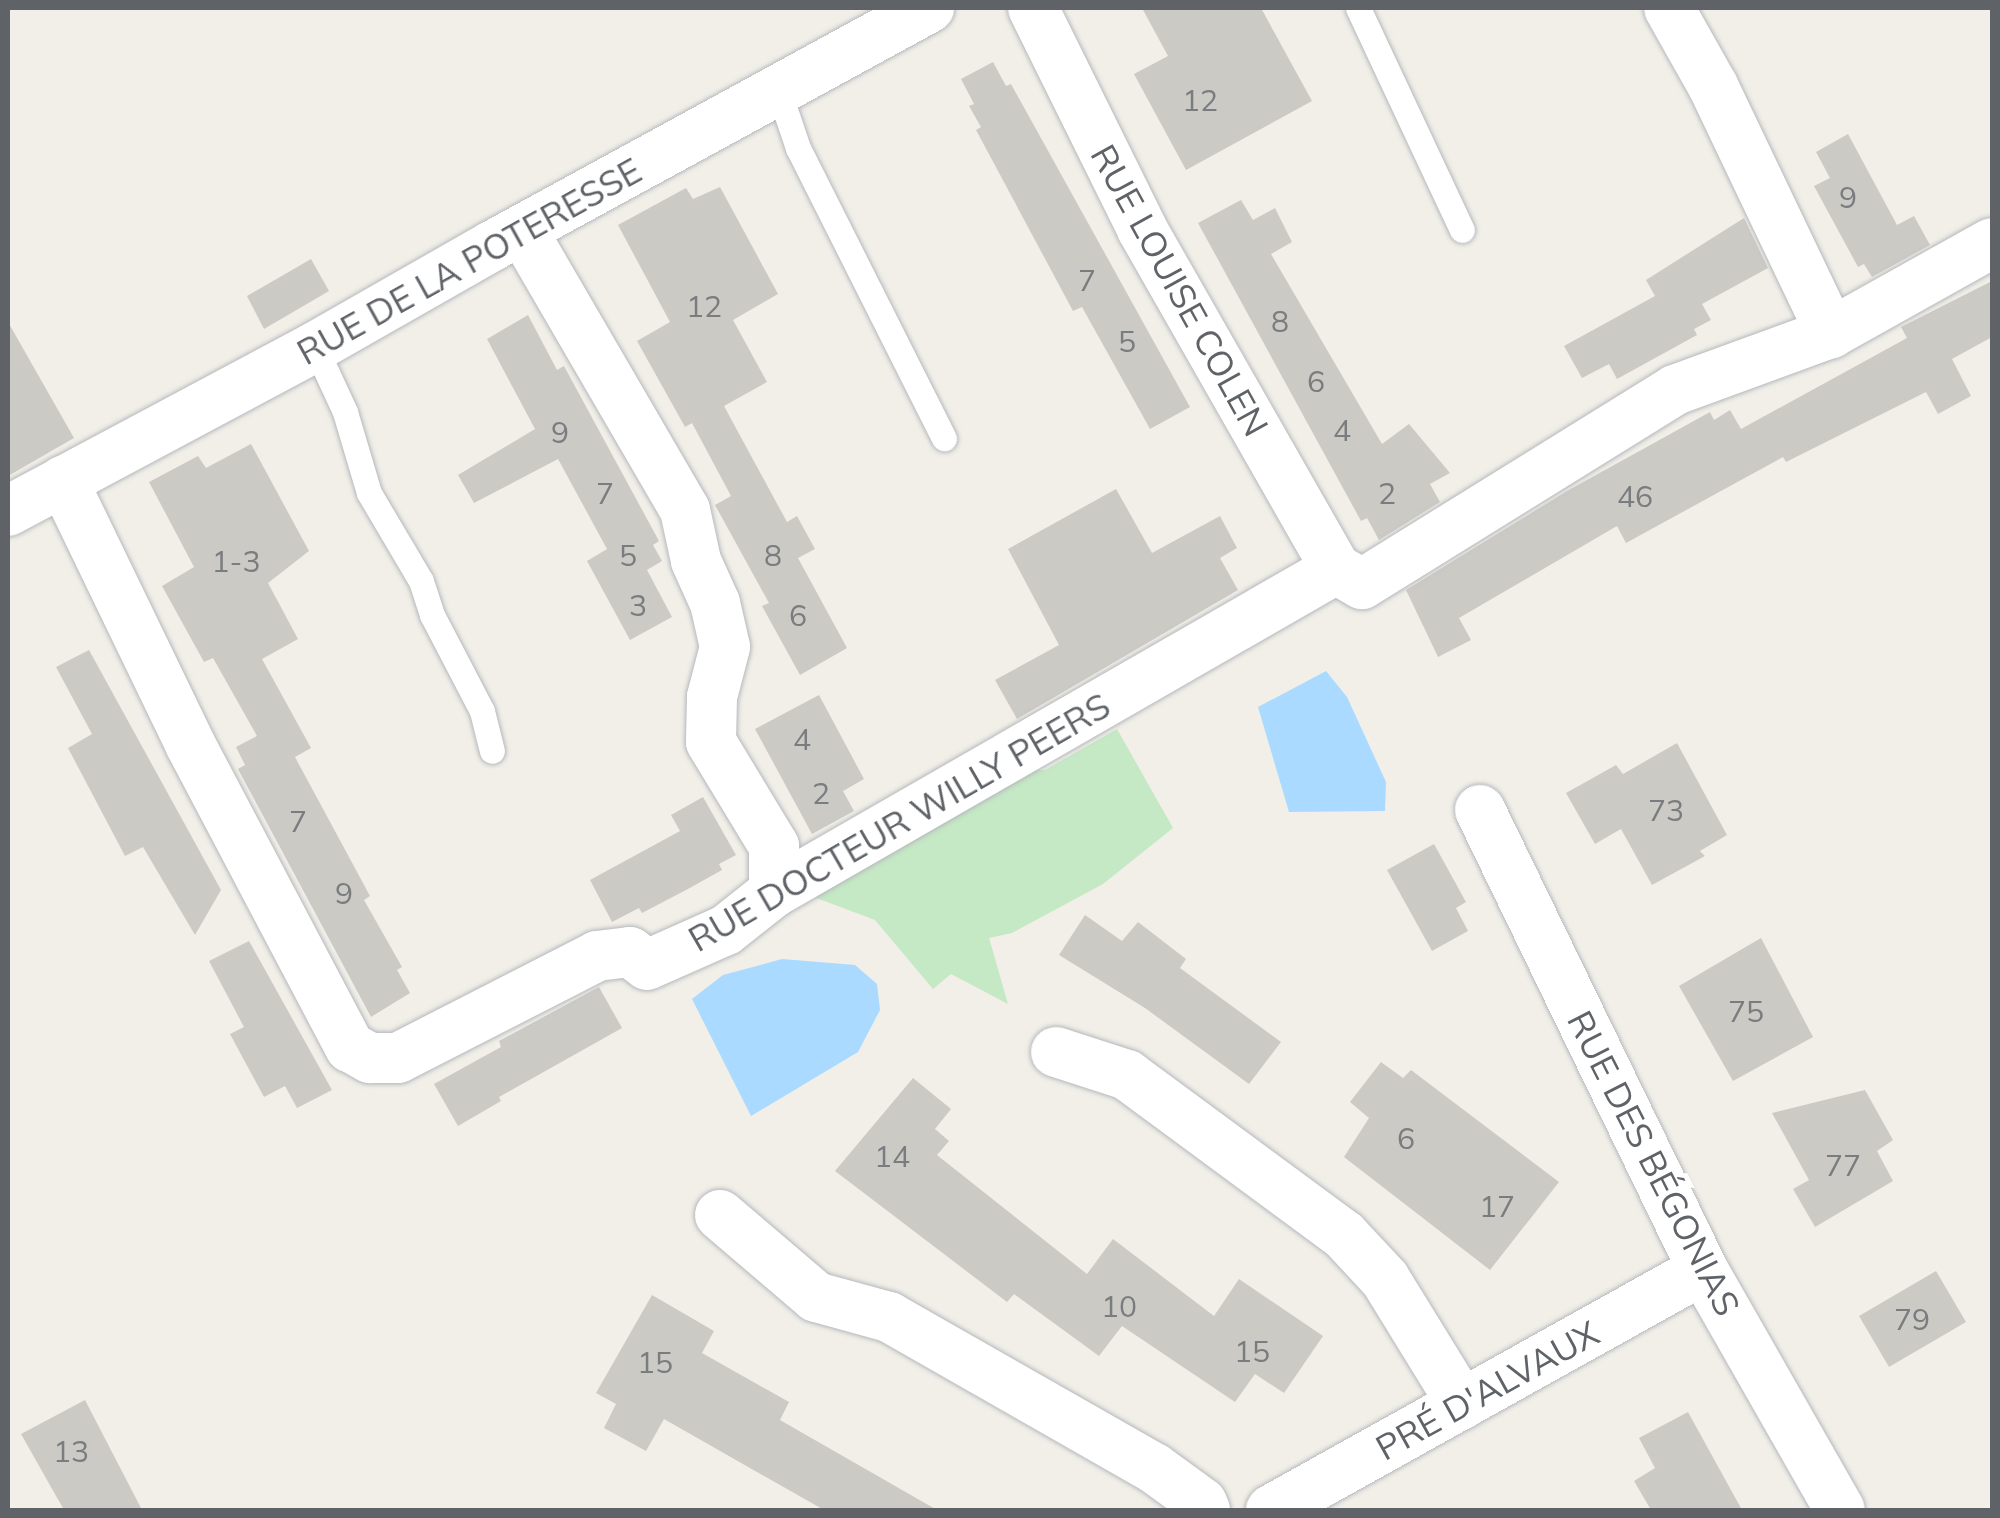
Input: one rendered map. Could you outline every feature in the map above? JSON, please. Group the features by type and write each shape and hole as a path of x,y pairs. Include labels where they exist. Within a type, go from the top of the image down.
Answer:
{"street":[{"name":"RUE DE LA POTERESSE","path":"8,511 315,348 929,8"},
{"name":"RUE LOUISE COLEN","path":"1033,8 1142,228 1336,569"},
{"path":"1669,8 1713,86 1831,333"},
{"path":"522,230 684,510 696,562 716,603 725,647 712,697 711,742 774,846 774,892"},
{"path":"1336,569 1362,584 1675,390 1831,333 1992,243"},
{"name":"RUE DOCTEUR WILLY PEERS","path":"62,481 190,744 350,1047 370,1058 398,1058 597,956 630,952 648,965 710,937 774,892 1336,569"},
{"name":"RUE DES BÉGONIAS","path":"1480,810 1703,1270 1840,1510"},
{"path":"1056,1052 1126,1075 1344,1235 1386,1280 1462,1404"},
{"path":"720,1216 816,1298 889,1317 1154,1468 1206,1510"},
{"name":"PRÉ D'ALVAUX","path":"1271,1510 1703,1270"}],"lane":[{"path":"1358,8 1462,230"},
{"path":"778,89 798,148 944,438"},
{"path":"315,348 344,412 369,493 422,581 432,616 482,712 492,751"}],"green space":[{"path":"1117,729 1173,828 1103,884 1012,933 989,938 1008,1004 951,974 933,989 875,920 811,896 1031,770 1045,770"}],"water":[{"path":"1326,671 1347,697 1386,782 1385,811 1289,812 1258,707"},
{"path":"782,959 855,965 877,984 880,1010 858,1052 751,1116 692,999 723,975"}],"building":[{"path":"1142,8 1261,8 1312,101 1186,170 1134,74 1168,56"},
{"path":"993,62 1006,86 1011,84 1190,407 1150,429 1082,307 1073,311 976,130 981,127 961,79"},
{"path":"1848,134 1897,225 1914,216 1930,245 1872,277 1864,264 1858,267 1814,186 1830,178 1816,152"},
{"path":"720,187 778,294 733,320 767,382 724,406 787,522 797,516 815,549 798,558 847,648 800,675 762,606 769,603 715,505 731,496 692,423 685,427 637,341 670,322 618,225 686,188 693,199"},
{"path":"1241,200 1253,220 1275,208 1292,242 1271,254 1382,444 1409,424 1450,473 1430,484 1440,502 1379,540 1367,518 1361,521 1198,223"},
{"path":"1744,218 1768,268 1702,304 1711,320 1694,329 1697,335 1617,379 1609,364 1582,378 1564,346 1655,296 1646,280"},
{"path":"311,259 329,291 264,329 247,296"},
{"path":"1992,281 1992,337 1952,359 1971,396 1938,414 1926,392 1786,462 1783,457 1626,543 1617,526 1459,618 1471,640 1438,657 1406,590 1567,491 1710,412 1714,420 1730,410 1741,429 1907,338 1901,327"},
{"path":"528,315 557,370 564,366 659,541 653,545 662,561 647,570 672,617 630,640 587,561 607,549 558,459 474,503 458,475 535,429 487,339"},
{"path":"8,322 74,438 8,476"},
{"path":"251,444 309,551 268,583 298,639 262,659 311,748 295,757 370,896 364,900 402,967 397,970 410,993 371,1017 238,769 245,765 236,747 257,736 213,658 204,662 162,586 194,567 149,482 198,456 206,468"},
{"path":"1116,489 1152,553 1220,516 1237,548 1220,558 1238,590 1017,719 995,680 1059,645 1008,549"},
{"path":"89,650 221,890 195,935 143,847 125,856 68,748 92,734 56,667"},
{"path":"819,695 864,779 843,791 854,811 812,834 755,729"},
{"path":"1677,743 1727,835 1700,851 1705,856 1652,885 1621,829 1595,844 1566,793 1616,765 1623,774"},
{"path":"703,797 736,855 719,864 722,870 686,890 642,913 639,908 612,922 590,880 680,831 671,815"},
{"path":"1434,844 1466,902 1456,908 1468,931 1432,951 1387,870"},
{"path":"1085,915 1122,941 1138,922 1186,959 1180,968 1281,1042 1249,1084 1145,1008 1059,955"},
{"path":"1761,938 1813,1037 1733,1081 1679,986"},
{"path":"249,941 332,1090 297,1108 285,1086 264,1097 230,1034 244,1027 209,961"},
{"path":"599,987 622,1028 499,1097 501,1101 458,1126 434,1084 501,1047 499,1041"},
{"path":"1381,1062 1403,1078 1411,1070 1559,1182 1490,1270 1344,1157 1369,1118 1350,1102"},
{"path":"913,1078 951,1109 935,1129 949,1141 937,1155 1087,1274 1113,1239 1214,1316 1239,1279 1323,1336 1284,1393 1255,1374 1235,1402 1122,1326 1099,1356 1014,1294 1007,1302 835,1171"},
{"path":"1865,1090 1893,1140 1877,1151 1893,1181 1815,1227 1793,1189 1809,1180 1772,1113"},
{"path":"1936,1271 1966,1322 1889,1367 1859,1316"},
{"path":"652,1295 714,1331 702,1353 789,1402 780,1420 937,1510 824,1510 664,1419 646,1451 604,1428 616,1404 596,1393"},
{"path":"85,1400 142,1510 64,1510 21,1434"},
{"path":"1688,1412 1742,1510 1651,1510 1634,1481 1655,1468 1639,1438"}]}
